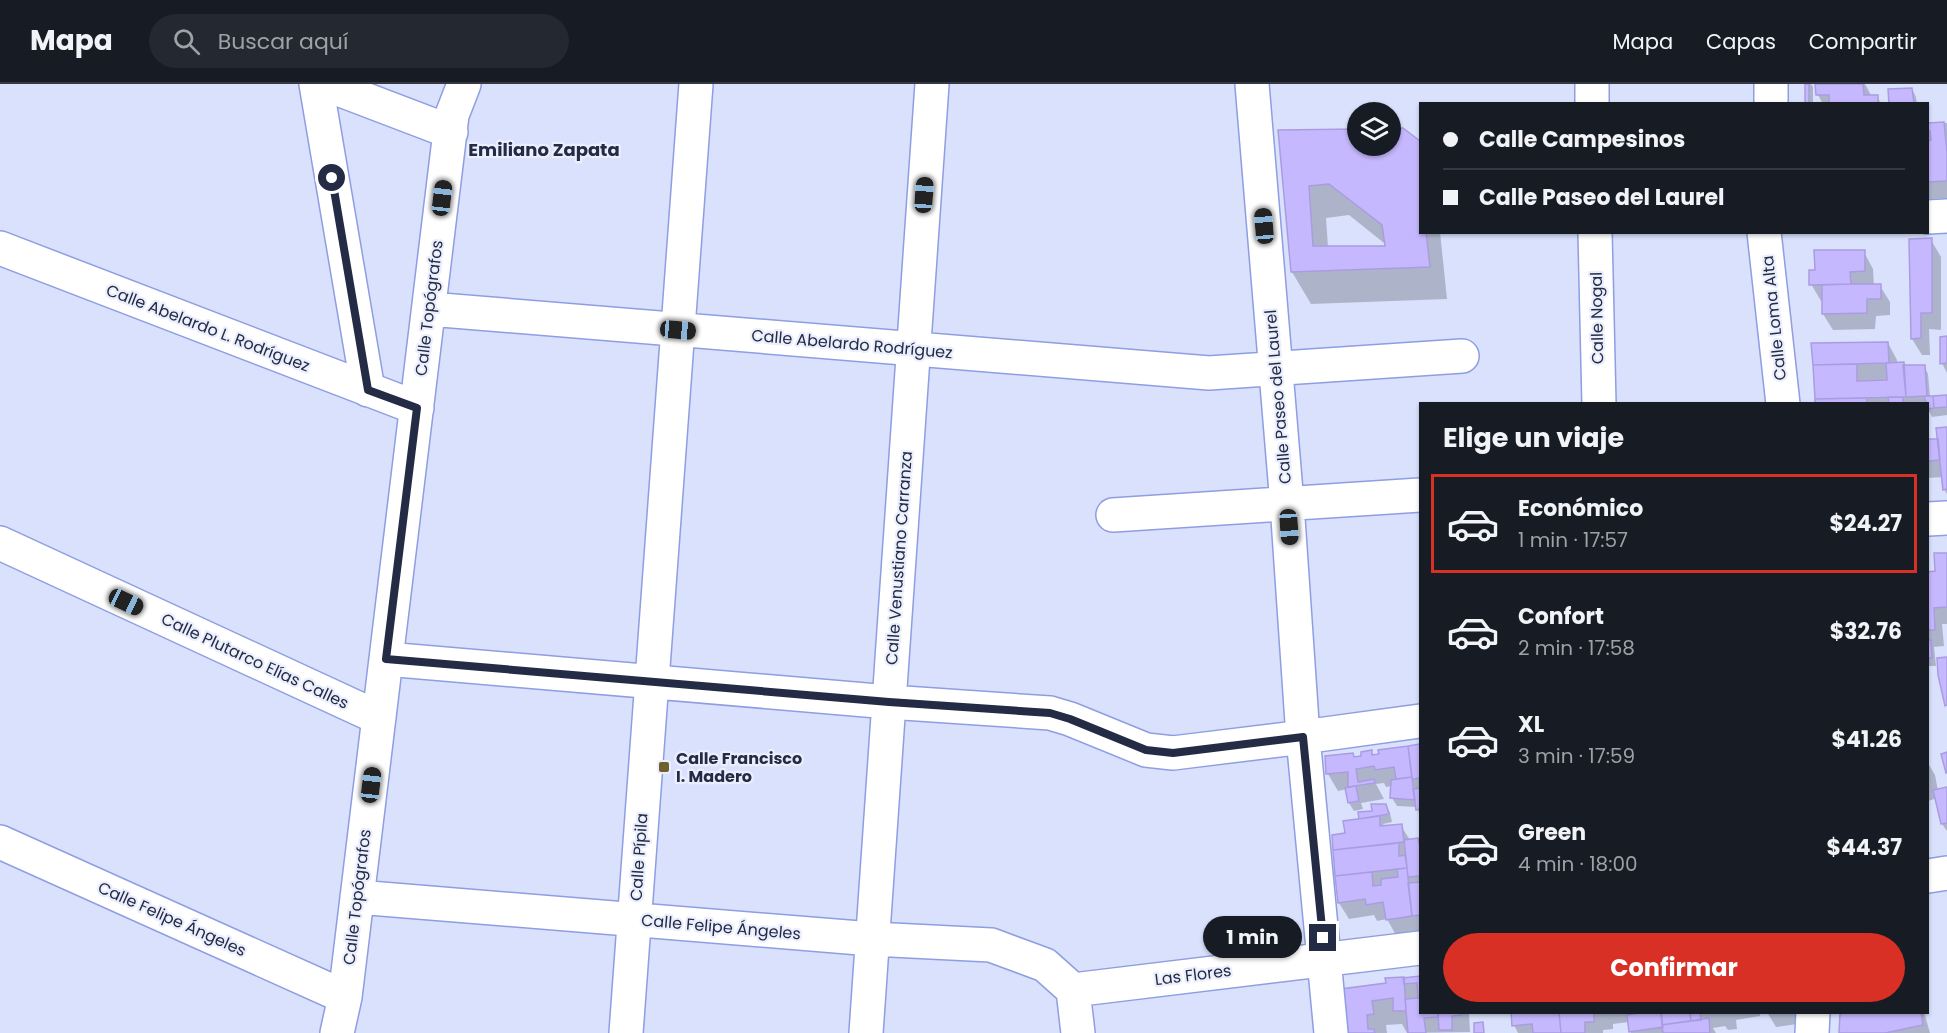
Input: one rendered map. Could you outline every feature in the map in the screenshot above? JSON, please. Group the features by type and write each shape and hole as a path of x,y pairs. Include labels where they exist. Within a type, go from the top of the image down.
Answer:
{"street":[{"path":"316,84 368,390"},
{"path":"325,84 451,132"},
{"name":"Calle Topógrafos","path":"337,1033 345,997 452,115 464,84"},
{"path":"652,682 696,84"},
{"name":"Calle Venustiano Carranza","path":"866,1033 932,84"},
{"name":"Calle Paseo del Laurel","path":"1252,84 1287,504 1303,737 1331,1033"},
{"path":"1592,84 1592,102"},
{"path":"1770,102 1772,84"},
{"path":"1929,217 1947,216"},
{"name":"Calle Nogal","path":"1595,234 1599,402"},
{"name":"Calle Loma Alta","path":"1764,234 1783,402"},
{"name":"Calle Abelardo L. Rodríguez","path":"0,248 417,408"},
{"name":"Calle Abelardo Rodríguez","path":"429,309 1209,373 1462,356"},
{"path":"1113,515 1419,495"},
{"path":"1929,519 1947,518"},
{"name":"Calle Plutarco Elías Calles","path":"0,543 379,718"},
{"path":"386,659 889,702 1050,713 1146,750 1173,753 1419,721"},
{"name":"Calle Pípila","path":"626,1033 652,682"},
{"name":"Calle Felipe Ángeles","path":"0,842 345,997"},
{"path":"1929,876 1947,873"},
{"name":"Calle Felipe Ángeles","path":"357,897 872,939 991,945 1045,965 1073,990"},
{"name":"Las Flores","path":"1073,990 1419,948"},
{"path":"1073,990 1078,1033"},
{"path":"1812,1033 1813,1014"}],"building":[{"path":"1805,84 1809,84 1809,102 1805,102"},
{"path":"1815,84 1863,84 1864,95 1878,95 1878,102 1829,102 1829,95 1816,95"},
{"path":"1912,88 1914,102 1889,102 1888,89"},
{"path":"1944,122 1947,181 1929,182 1929,141 1931,140 1929,123"},
{"path":"1401,128 1419,140 1419,234 1426,234 1430,267 1291,272 1278,130 1347,129 1347,156 1401,156","holes":["1329,184 1382,225 1385,246 1313,246 1309,186"]},
{"path":"1932,238 1932,313 1921,313 1921,338 1911,339 1909,239"},
{"path":"1814,250 1865,250 1865,271 1850,272 1851,284 1809,285 1809,270 1815,270"},
{"path":"1881,284 1881,299 1867,299 1867,313 1822,314 1822,285"},
{"path":"1947,336 1947,363 1940,364 1940,337"},
{"path":"1888,342 1889,363 1813,365 1811,343"},
{"path":"1904,362 1906,397 1815,399 1813,365 1857,364 1857,381 1887,380 1886,363"},
{"path":"1903,365 1925,365 1927,396 1906,397"},
{"path":"1947,395 1947,407 1934,408 1933,396"},
{"path":"1924,396 1933,396 1934,408 1929,409 1929,402 1926,402"},
{"path":"1888,397 1903,397 1903,402 1889,402"},
{"path":"1867,398 1867,402 1815,402 1815,399"},
{"path":"1947,427 1947,489 1943,490 1936,428"},
{"path":"1929,439 1938,439 1940,460 1929,461"},
{"path":"1934,553 1947,553 1947,607 1934,608 1935,630 1929,630 1929,572 1935,571"},
{"path":"1929,640 1931,640 1932,658 1929,658"},
{"path":"1947,657 1947,705 1945,706 1938,675 1937,658"},
{"path":"1419,744 1419,778 1412,779 1408,746"},
{"path":"1408,746 1412,777 1396,779 1394,767 1375,770 1374,766 1356,769 1358,782 1374,779 1375,783 1348,787 1348,772 1326,774 1325,756 1353,753 1354,757 1361,756 1361,752 1372,750 1372,755 1379,754 1378,750"},
{"path":"1947,752 1947,772 1946,773 1941,754"},
{"path":"1412,777 1415,800 1390,798 1391,780"},
{"path":"1356,786 1359,801 1348,803 1345,788"},
{"path":"1947,787 1947,823 1941,824 1933,790"},
{"path":"1419,788 1419,809 1416,810 1413,789"},
{"path":"1371,804 1386,804 1389,814 1359,819 1358,812 1372,811"},
{"path":"1380,816 1380,826 1402,824 1404,842 1333,850 1332,835 1345,833 1343,821"},
{"path":"1418,838 1419,876 1408,877 1404,840"},
{"path":"1399,843 1399,856 1405,855 1407,868 1335,876 1333,850"},
{"path":"1407,868 1412,916 1386,920 1383,902 1366,905 1365,899 1338,903 1335,876 1372,872 1373,886 1381,885 1381,879 1398,877 1397,869"},
{"path":"1419,882 1419,915 1412,916 1408,883"},
{"path":"1419,976 1419,1014 1438,1014 1438,1017 1424,1018 1426,1033 1408,1033 1405,999 1418,998 1417,983 1404,984 1403,978"},
{"path":"1404,977 1406,1011 1393,1011 1393,998 1372,1001 1374,1014 1367,1015 1368,1029 1374,1029 1375,1033 1345,1033 1341,989 1386,983 1385,978"},
{"path":"1438,1014 1461,1014 1452,1016 1452,1030 1439,1030"},
{"path":"1511,1014 1559,1014 1561,1033 1533,1033 1532,1024 1512,1026"},
{"path":"1559,1014 1594,1014 1594,1022 1585,1022 1585,1033 1561,1033"},
{"path":"1661,1014 1663,1027 1629,1032 1627,1015"},
{"path":"1661,1014 1690,1014 1691,1021 1662,1025"},
{"path":"1690,1014 1700,1014 1701,1020 1691,1021"},
{"path":"1840,1014 1921,1014 1923,1025 1885,1033 1839,1033"},
{"path":"1709,1018 1710,1033 1663,1033 1662,1025"},
{"path":"1483,1022 1484,1033 1474,1033 1474,1023"}],"place":[{"name":"Calle Francisco I. Madero","path":"664,767"}],"district":[{"name":"Emiliano Zapata","path":"544,149"}],"route":[{"path":"332,178 368,390 417,408 386,659 889,702 1050,713 1146,750 1173,753 1303,737 1323,938"}]}
